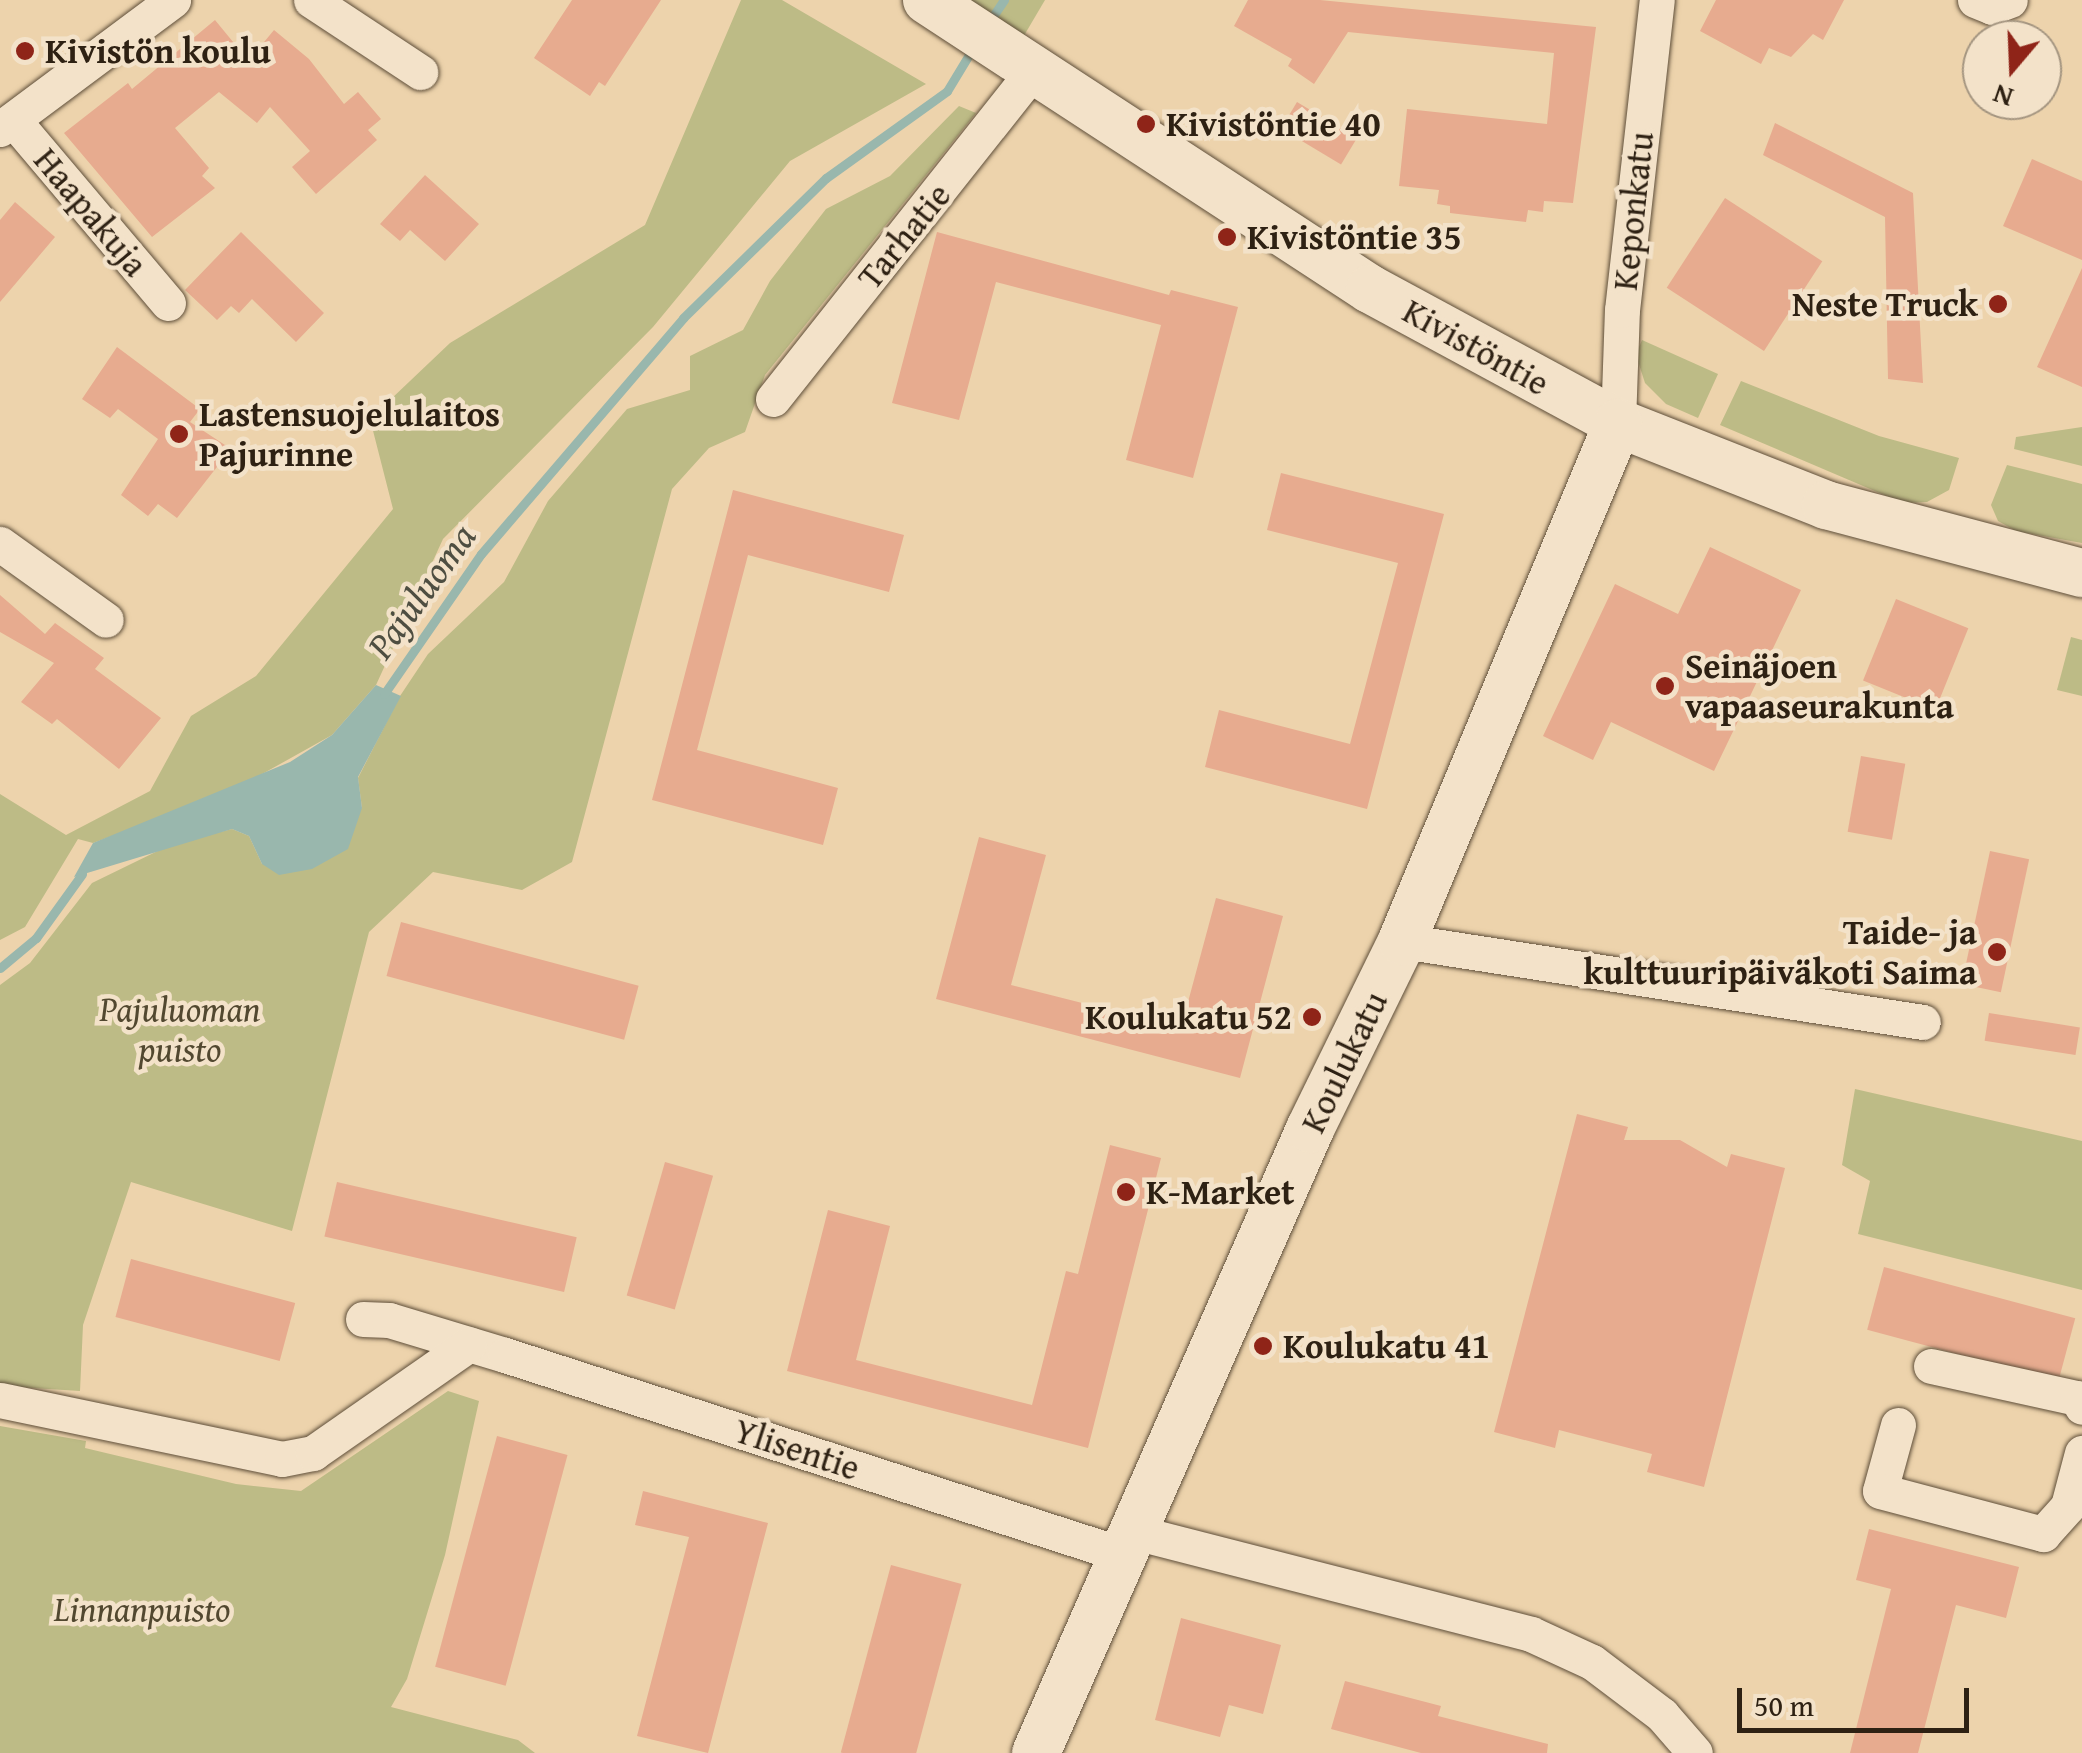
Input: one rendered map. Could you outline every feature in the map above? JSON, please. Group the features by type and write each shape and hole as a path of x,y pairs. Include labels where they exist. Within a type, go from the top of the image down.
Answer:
{"street":[{"path":"7,126 173,0"},
{"path":"311,0 420,72"},
{"name":"Kivistöntie","path":"927,0 1370,289 1618,423 1826,505 2082,573"},
{"name":"Keponkatu","path":"1618,423 1622,310 1657,0"},
{"path":"1975,0 1992,7 2010,0"},
{"name":"Tarhatie","path":"773,399 1021,63"},
{"name":"Haapakuja","path":"7,126 168,303"},
{"name":"Koulukatu","path":"1036,1753 1310,1129 1402,941 1618,423"},
{"path":"13,554 106,620"},
{"path":"1402,941 1922,1022"},
{"name":"Ylisentie","path":"362,1319 390,1320 1129,1544 1531,1634 1592,1662 1662,1715 1695,1753"},
{"path":"0,1400 282,1459 313,1453 468,1344"},
{"path":"1931,1366 2077,1398 2082,1407"},
{"path":"1898,1425 1880,1491 2043,1534 2068,1506 2082,1453"}],"green space":[{"path":"741,0 782,0 926,84 790,161 653,327 443,539 376,685 332,735 230,792 93,843 78,839 25,927 0,940 0,794 66,835 150,791 191,716 256,676 393,509 370,419 450,343 645,225"},
{"path":"963,0 1045,0 1022,39"},
{"name":"Pajuluoman puisto","path":"959,106 976,113 765,375 745,432 709,448 672,489 572,862 522,890 433,872 369,932 292,1231 131,1182 83,1325 80,1391 0,1386 0,985 30,963 92,883 172,844 232,829 249,836 262,864 362,808 358,778 400,696 428,654 504,582 548,501 627,409 690,390 690,356 743,330 770,281 826,209 890,176"},
{"path":"1642,340 1718,374 1698,418 1666,404 1645,383 1636,355"},
{"path":"1741,381 1879,436 1959,458 1949,490 1927,502 1903,503 1720,425"},
{"path":"2082,427 2082,466 2014,449 2016,437"},
{"path":"2007,465 2082,484 2082,543 2016,531 1998,521 1991,505"},
{"path":"2071,637 2082,640 2082,696 2057,690"},
{"path":"1855,1089 2082,1141 2082,1290 1858,1234 1870,1181 1842,1165"},
{"name":"Linnanpuisto","path":"448,1391 479,1401 445,1555 407,1679 391,1707 518,1740 535,1753 0,1753 0,1426 86,1441 85,1448 236,1484 301,1491"}],"water":[{"path":"376,685 401,696 358,777 362,808 348,849 312,869 279,875 262,864 249,836 232,829 74,877 93,843 290,762 332,735"}],"building":[{"path":"572,0 661,0 605,86 599,82 590,96 534,58"},
{"path":"1248,0 1320,0 1596,27 1573,203 1544,201 1543,212 1528,210 1526,222 1450,213 1450,206 1437,204 1439,190 1399,186 1407,109 1547,124 1554,53 1348,32 1314,84 1288,66 1292,59 1234,26"},
{"path":"1716,0 1844,0 1823,40 1813,34 1791,57 1769,48 1761,64 1700,31"},
{"path":"215,20 238,48 246,42 255,53 274,30 309,59 344,104 358,92 381,119 368,130 377,140 316,194 292,167 310,151 270,107 257,123 219,92 175,128 209,168 202,176 215,188 152,237 64,133 128,83 132,89"},
{"path":"1297,102 1357,138 1341,165 1281,129"},
{"path":"1775,123 1913,193 1923,383 1888,379 1885,217 1763,155"},
{"path":"2032,159 2082,181 2082,260 2003,226"},
{"path":"425,175 479,224 445,261 410,230 400,241 380,224"},
{"path":"1725,198 1822,261 1764,351 1667,288"},
{"path":"15,202 55,237 0,302 0,220"},
{"path":"241,232 324,313 296,342 252,299 239,313 231,306 217,320 185,290"},
{"path":"937,232 1169,295 1171,290 1238,307 1193,478 1126,460 1161,325 996,282 959,420 892,403"},
{"path":"2082,268 2082,387 2037,367"},
{"name":"Lastensuojelulaitos Pajurinne","path":"117,347 200,409 190,422 231,449 177,518 158,504 148,516 121,495 158,439 118,409 110,418 82,399"},
{"path":"1281,473 1444,514 1367,809 1205,767 1219,710 1350,744 1398,563 1267,530"},
{"path":"733,490 904,535 889,592 748,555 697,750 838,788 823,845 652,800"},
{"path":"1710,547 1801,590 1714,771 1611,722 1593,760 1543,736 1615,584 1678,614"},
{"path":"0,595 45,634 55,623 104,658 95,669 161,718 119,769 57,719 52,724 21,702 54,663 0,632"},
{"path":"1896,599 1968,628 1935,710 1863,681"},
{"path":"1861,756 1905,764 1892,840 1848,832"},
{"path":"979,837 1046,855 1011,985 1181,1028 1216,898 1283,916 1240,1078 936,999"},
{"path":"1990,851 2029,859 2001,992 1962,984"},
{"path":"401,922 639,986 624,1040 387,976"},
{"path":"1989,1013 2080,1027 2075,1055 1985,1041"},
{"path":"1577,1114 1628,1127 1624,1140 1680,1140 1727,1167 1731,1154 1785,1168 1704,1487 1647,1472 1652,1454 1559,1430 1555,1448 1494,1432"},
{"path":"1110,1145 1161,1158 1088,1448 787,1371 828,1210 890,1226 856,1360 1032,1405 1066,1271 1078,1274"},
{"path":"665,1162 713,1176 675,1309 627,1296"},
{"path":"337,1182 577,1237 564,1292 324,1237"},
{"path":"131,1259 295,1303 280,1361 115,1317"},
{"path":"1884,1267 2075,1318 2058,1381 1867,1330"},
{"path":"497,1436 568,1455 506,1686 435,1667"},
{"path":"643,1491 768,1523 708,1753 637,1736 689,1537 635,1525"},
{"path":"1869,1529 2019,1567 2006,1618 1956,1605 1918,1753 1850,1753 1891,1589 1856,1580"},
{"path":"891,1565 962,1584 916,1753 841,1752"},
{"path":"1181,1618 1281,1645 1263,1714 1229,1705 1220,1737 1155,1720"},
{"path":"1345,1681 1441,1706 1438,1716 1548,1744 1547,1753 1421,1753 1331,1729"}],"waterway":[{"name":"Pajuluoma","path":"989,22 1004,0"},
{"name":"Pajuluoma","path":"384,694 481,554 683,318 826,178 947,91 973,48"},
{"name":"Pajuluoma","path":"0,968 36,938 82,874"}],"place":[{"name":"Kivistön koulu","path":"25,51"},
{"name":"Kivistöntie 40","path":"1146,124"},
{"name":"Kivistöntie 35","path":"1227,237"},
{"name":"Neste Truck","path":"1998,304"},
{"name":"Lastensuojelulaitos Pajurinne","path":"179,434"},
{"name":"Seinäjoen vapaaseurakunta","path":"1665,686"},
{"name":"Taide- ja kulttuuripäiväkoti Saima","path":"1997,952"},
{"name":"Koulukatu 52","path":"1312,1017"},
{"name":"K-Market","path":"1126,1192"},
{"name":"Koulukatu 41","path":"1263,1346"}]}
